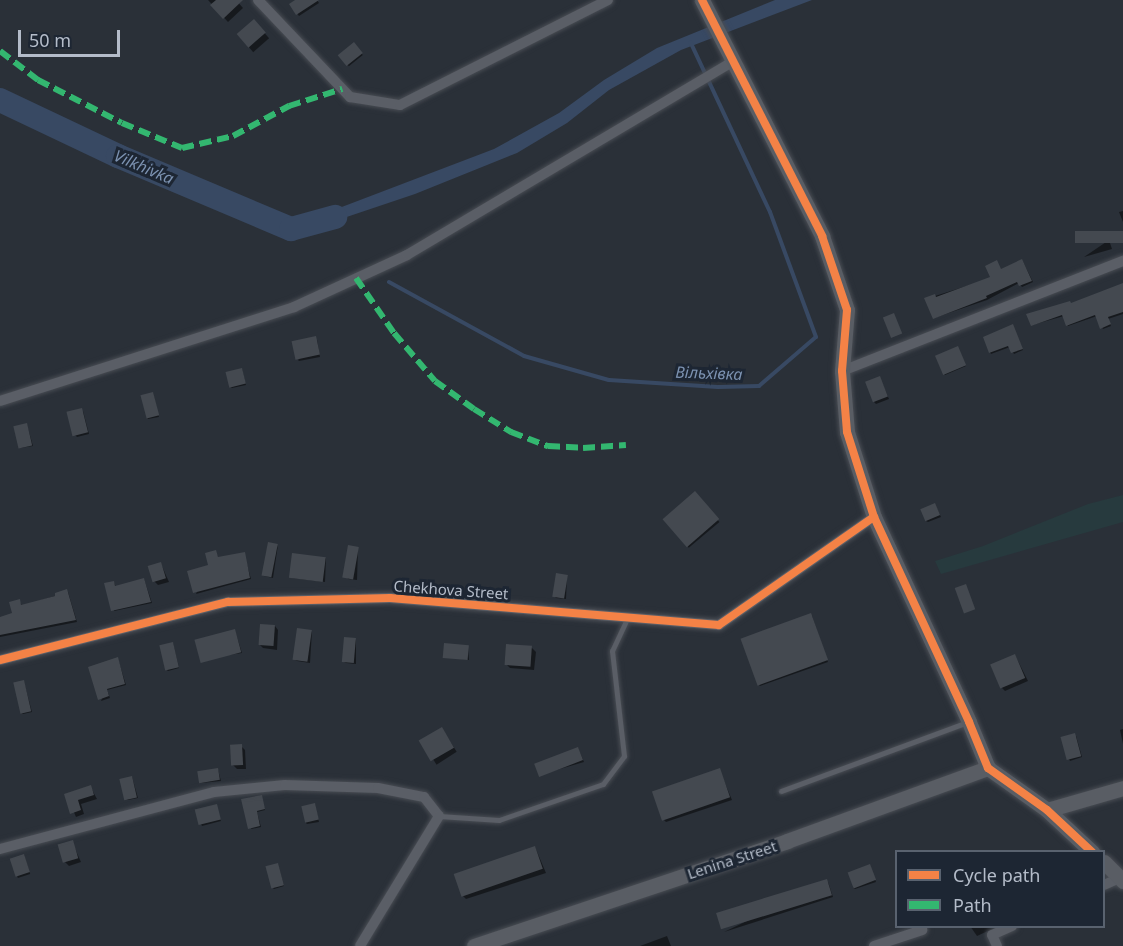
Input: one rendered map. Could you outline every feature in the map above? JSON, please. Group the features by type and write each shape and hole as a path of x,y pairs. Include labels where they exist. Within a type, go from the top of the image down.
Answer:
{"street":[{"path":"258,0 350,97 400,105 608,0"},
{"path":"702,0 731,63 822,236 847,310 842,371 847,432 874,517 988,768 1047,810 1090,850"},
{"path":"0,401 294,307 407,255 731,63"},
{"path":"842,371 1123,261"},
{"name":"Chekhova Street","path":"0,660 228,602 390,598 719,625 874,517"},
{"name":"Lenina Street","path":"474,946 787,842 988,768"},
{"path":"0,849 214,792 285,785 378,788 424,797 439,816 360,946"},
{"path":"1047,810 1123,788"},
{"path":"1105,863 1122,879 1105,885"},
{"path":"997,946 992,935 1010,928"},
{"path":"874,946 922,930"}],"lane":[{"path":"439,816 499,820 603,784 624,756 612,651 628,617"},
{"path":"781,791 969,722"}],"green space":[{"path":"1123,495 1123,522 941,574 935,561 983,546 1088,504"}],"water":[{"path":"775,0 812,0 681,50 609,90 567,123 517,153 415,194 305,231 305,221 494,149 559,113 604,80 657,48"}],"building":[{"path":"216,0 243,0 223,19 210,5"},
{"path":"295,0 319,0 296,15 289,4"},
{"path":"254,19 266,33 248,48 237,34"},
{"path":"354,42 363,53 346,66 338,55"},
{"path":"1075,231 1123,231 1123,243 1075,243"},
{"path":"1022,259 1032,281 1019,286 1017,282 986,296 987,298 933,319 924,298 935,294 936,297 990,277 985,266 997,260 1001,269"},
{"path":"1123,283 1123,312 1108,317 1111,324 1100,329 1095,315 1066,326 1062,315 1031,326 1026,314 1070,301 1071,303"},
{"path":"894,313 902,333 891,338 883,317"},
{"path":"1013,324 1023,349 1011,353 1008,346 989,353 983,337"},
{"path":"316,336 320,355 295,360 292,341"},
{"path":"958,346 966,365 943,375 935,356"},
{"path":"242,368 246,384 229,388 226,372"},
{"path":"880,376 888,397 873,402 865,382"},
{"path":"153,392 159,415 147,419 140,395"},
{"path":"82,408 88,432 73,436 66,412"},
{"path":"27,423 32,445 19,449 13,426"},
{"path":"695,491 719,519 687,547 663,519"},
{"path":"935,503 940,515 925,521 920,509"},
{"path":"268,542 278,544 271,577 262,575"},
{"path":"348,545 359,547 353,579 342,577"},
{"path":"216,550 218,557 245,552 250,578 193,593 187,571 208,565 205,553"},
{"path":"292,553 326,557 323,582 289,578"},
{"path":"161,562 166,578 153,582 148,566"},
{"path":"556,573 568,575 564,599 552,597"},
{"path":"144,578 151,602 111,611 104,583 114,581 115,586"},
{"path":"966,584 975,609 964,613 955,588"},
{"path":"67,589 76,620 0,635 0,617 12,613 9,602 20,599 21,605 55,596 55,593"},
{"path":"811,613 828,660 758,686 741,639"},
{"path":"260,624 275,625 273,646 259,645"},
{"path":"297,628 312,630 307,662 293,660"},
{"path":"235,629 241,652 201,663 194,640"},
{"path":"344,637 356,638 354,663 342,662"},
{"path":"173,642 179,667 165,670 159,645"},
{"path":"444,643 469,645 468,660 443,658"},
{"path":"506,644 532,646 530,667 505,665"},
{"path":"1015,654 1025,678 1000,688 990,665"},
{"path":"118,657 125,684 107,689 109,696 98,700 88,667"},
{"path":"24,680 31,711 20,714 13,682"},
{"path":"442,727 454,748 431,761 419,740"},
{"path":"1075,733 1081,756 1067,760 1061,737"},
{"path":"242,744 243,765 231,766 230,745"},
{"path":"578,747 583,760 539,777 534,764"},
{"path":"218,768 220,780 199,783 197,771"},
{"path":"720,768 730,797 662,821 652,791"},
{"path":"132,776 137,797 124,800 119,779"},
{"path":"91,785 94,795 78,800 81,810 70,814 64,794"},
{"path":"262,795 265,809 257,811 260,826 248,829 241,799"},
{"path":"315,803 319,820 305,823 301,806"},
{"path":"217,804 221,820 199,825 195,810"},
{"path":"73,840 78,858 63,863 58,844"},
{"path":"535,846 543,869 461,897 454,874"},
{"path":"24,854 30,872 16,877 10,859"},
{"path":"278,863 284,885 271,889 265,866"},
{"path":"870,864 876,880 854,888 848,873"},
{"path":"827,879 832,895 721,929 716,913"}],"waterway":[{"name":"Вільхівка","path":"389,282 524,356 609,380 718,387 759,386 816,337 770,212 691,43"},
{"name":"Vilkhivka","path":"0,100 118,156 291,229 335,217"}],"marked path":[{"path":"0,51 38,80 122,123 182,148 233,136 289,106 342,89"},
{"path":"356,278 394,333 435,381 511,432 548,446 583,448 626,445"}],"cycle path":[{"path":"702,0 822,236 847,310 842,371 847,432 874,517 988,768 1047,810 1090,850"},
{"path":"0,660 228,602 390,598 719,625 874,517"}]}
